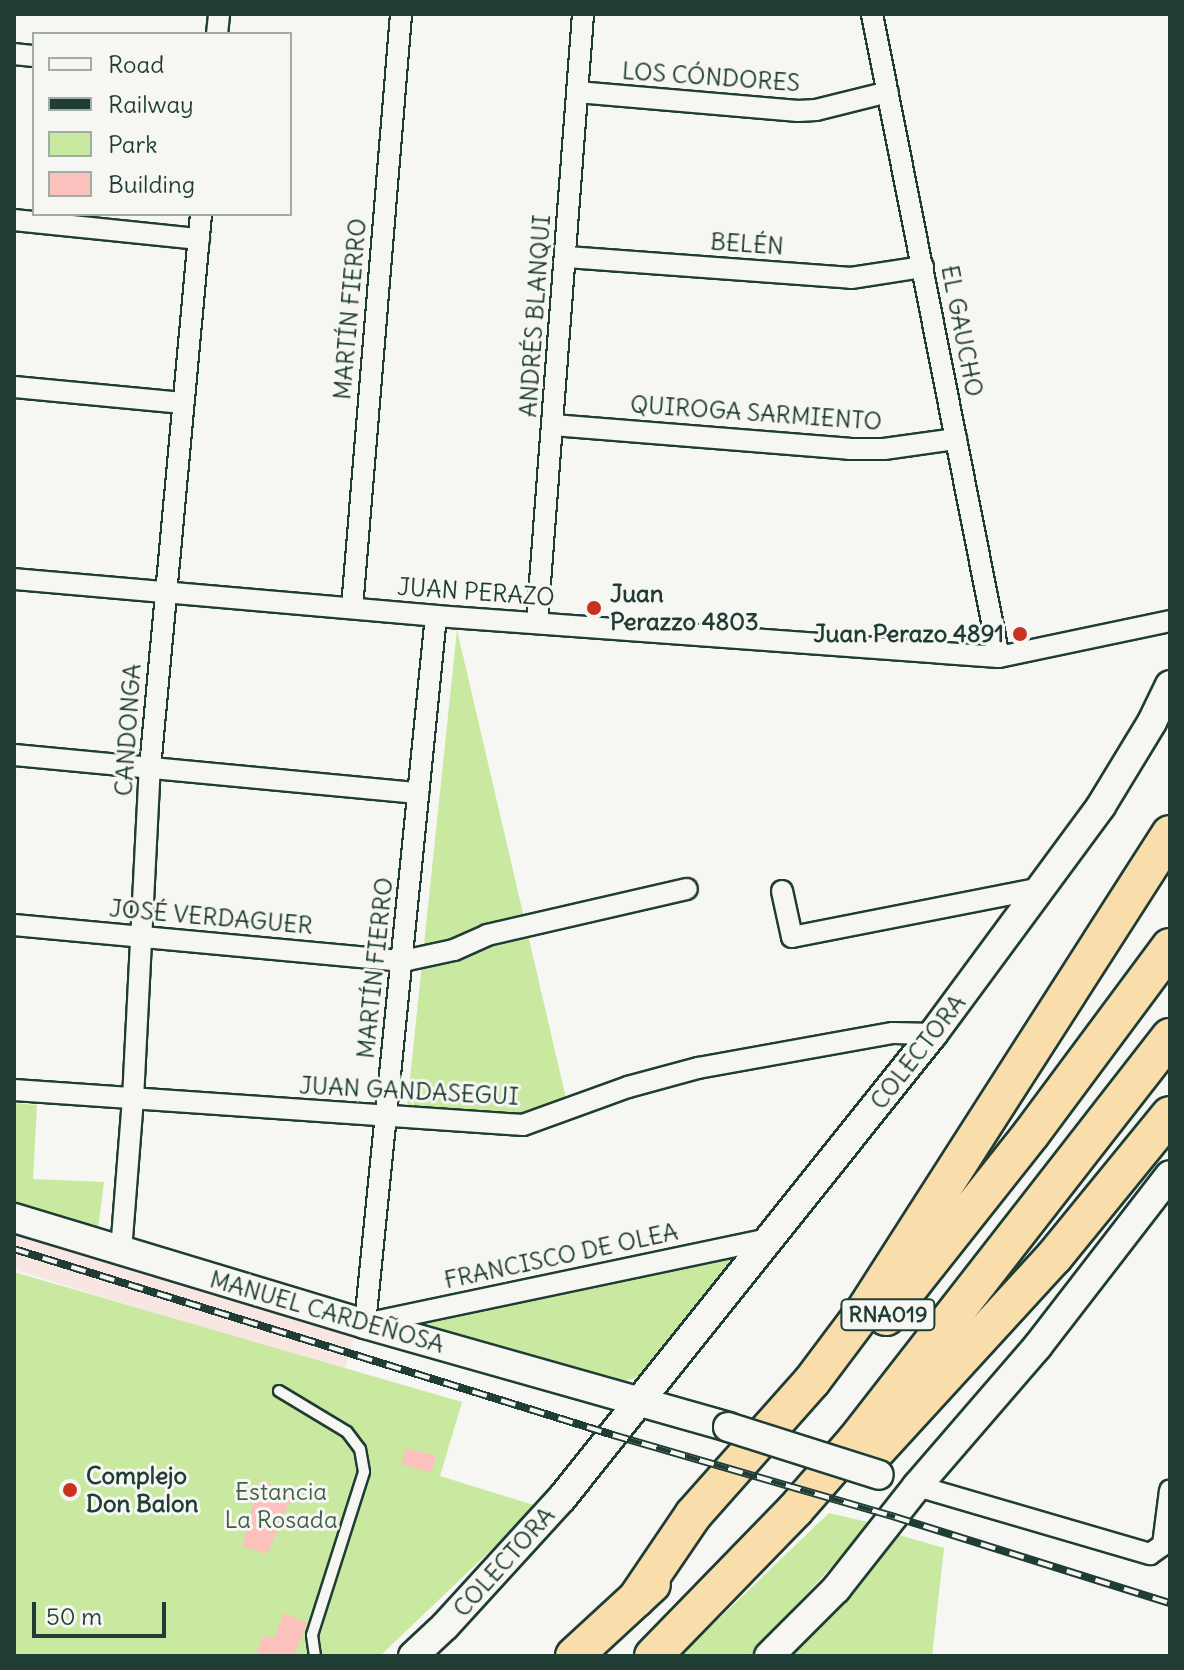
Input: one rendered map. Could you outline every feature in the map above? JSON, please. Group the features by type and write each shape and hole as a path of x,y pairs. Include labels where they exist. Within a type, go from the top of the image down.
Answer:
{"highway":[{"path":"636,1599 693,1515 812,1381 863,1313 1170,834"},
{"name":"RNA019","path":"574,1656 636,1599 777,1453 1031,1134 1170,947"},
{"name":"RNA019","path":"653,1656 856,1440 1170,1037"},
{"path":"691,1617 782,1551 1009,1308 1170,1115"}],"main road":[{"name":"COLECTORA","path":"413,1656 515,1552 590,1464 933,1034 1101,806 1152,722 1170,685"},
{"path":"773,1654 836,1589 917,1486 1037,1347 1170,1175"},
{"name":"MANUEL CARDEÑOSA","path":"14,1218 365,1324 641,1401 917,1486"}],"street":[{"name":"MARTÍN FIERRO","path":"352,608 401,14"},
{"name":"ANDRÉS BLANQUI","path":"537,622 583,14"},
{"name":"EL GAUCHO","path":"872,14 999,657"},
{"name":"LOS CÓNDORES","path":"577,92 798,111 816,110 888,92"},
{"name":"CANDONGA","path":"121,1251 133,1099 150,768 201,216"},
{"path":"14,220 199,239"},
{"name":"BELÉN","path":"567,257 851,278 923,267"},
{"path":"14,387 183,403"},
{"name":"QUIROGA SARMIENTO","path":"553,425 849,449 884,449 956,439"},
{"name":"JUAN PERAZO","path":"14,579 436,616 999,657 1170,621"},
{"name":"MARTÍN FIERRO","path":"365,1324 436,616"},
{"path":"14,755 418,793"},
{"path":"782,891 792,937 1042,888"},
{"name":"JOSÉ VERDAGUER","path":"14,925 403,961 454,950 487,935 687,889"},
{"name":"JUAN GANDASEGUI","path":"14,1090 523,1125 628,1087 698,1068 893,1033 933,1034"},
{"name":"FRANCISCO DE OLEA","path":"365,1324 768,1239"},
{"path":"917,1486 1142,1553 1157,1551 1165,1537 1170,1490"}],"lane":[{"path":"279,1391 347,1432 360,1449 364,1472 312,1635 315,1656"}],"shaded area":[{"path":"14,1229 355,1333 344,1371 14,1270"}],"green space":[{"path":"457,630 566,1098 518,1116 407,1107"},
{"path":"14,1103 37,1105 33,1179 104,1182 98,1229 14,1203"},
{"path":"738,1258 645,1374 614,1385 406,1325"},
{"name":"Estancia La Rosada","path":"14,1272 462,1402 440,1476 537,1506 380,1656 14,1656"},
{"path":"829,1513 872,1523 749,1656 680,1656"},
{"path":"899,1535 944,1548 932,1656 789,1656"}],"building":[{"path":"406,1448 436,1456 432,1472 402,1464"},
{"path":"260,1480 294,1492 267,1554 242,1546"},
{"path":"284,1613 307,1623 293,1656 255,1656 264,1635 274,1639"}],"railway":[{"path":"14,1249 613,1435 895,1517 1170,1603"}],"place":[{"name":"Juan Perazzo 4803","path":"594,608"},
{"name":"Juan Perazo 4891","path":"1020,634"},
{"name":"Complejo Don Balon","path":"70,1490"}]}
